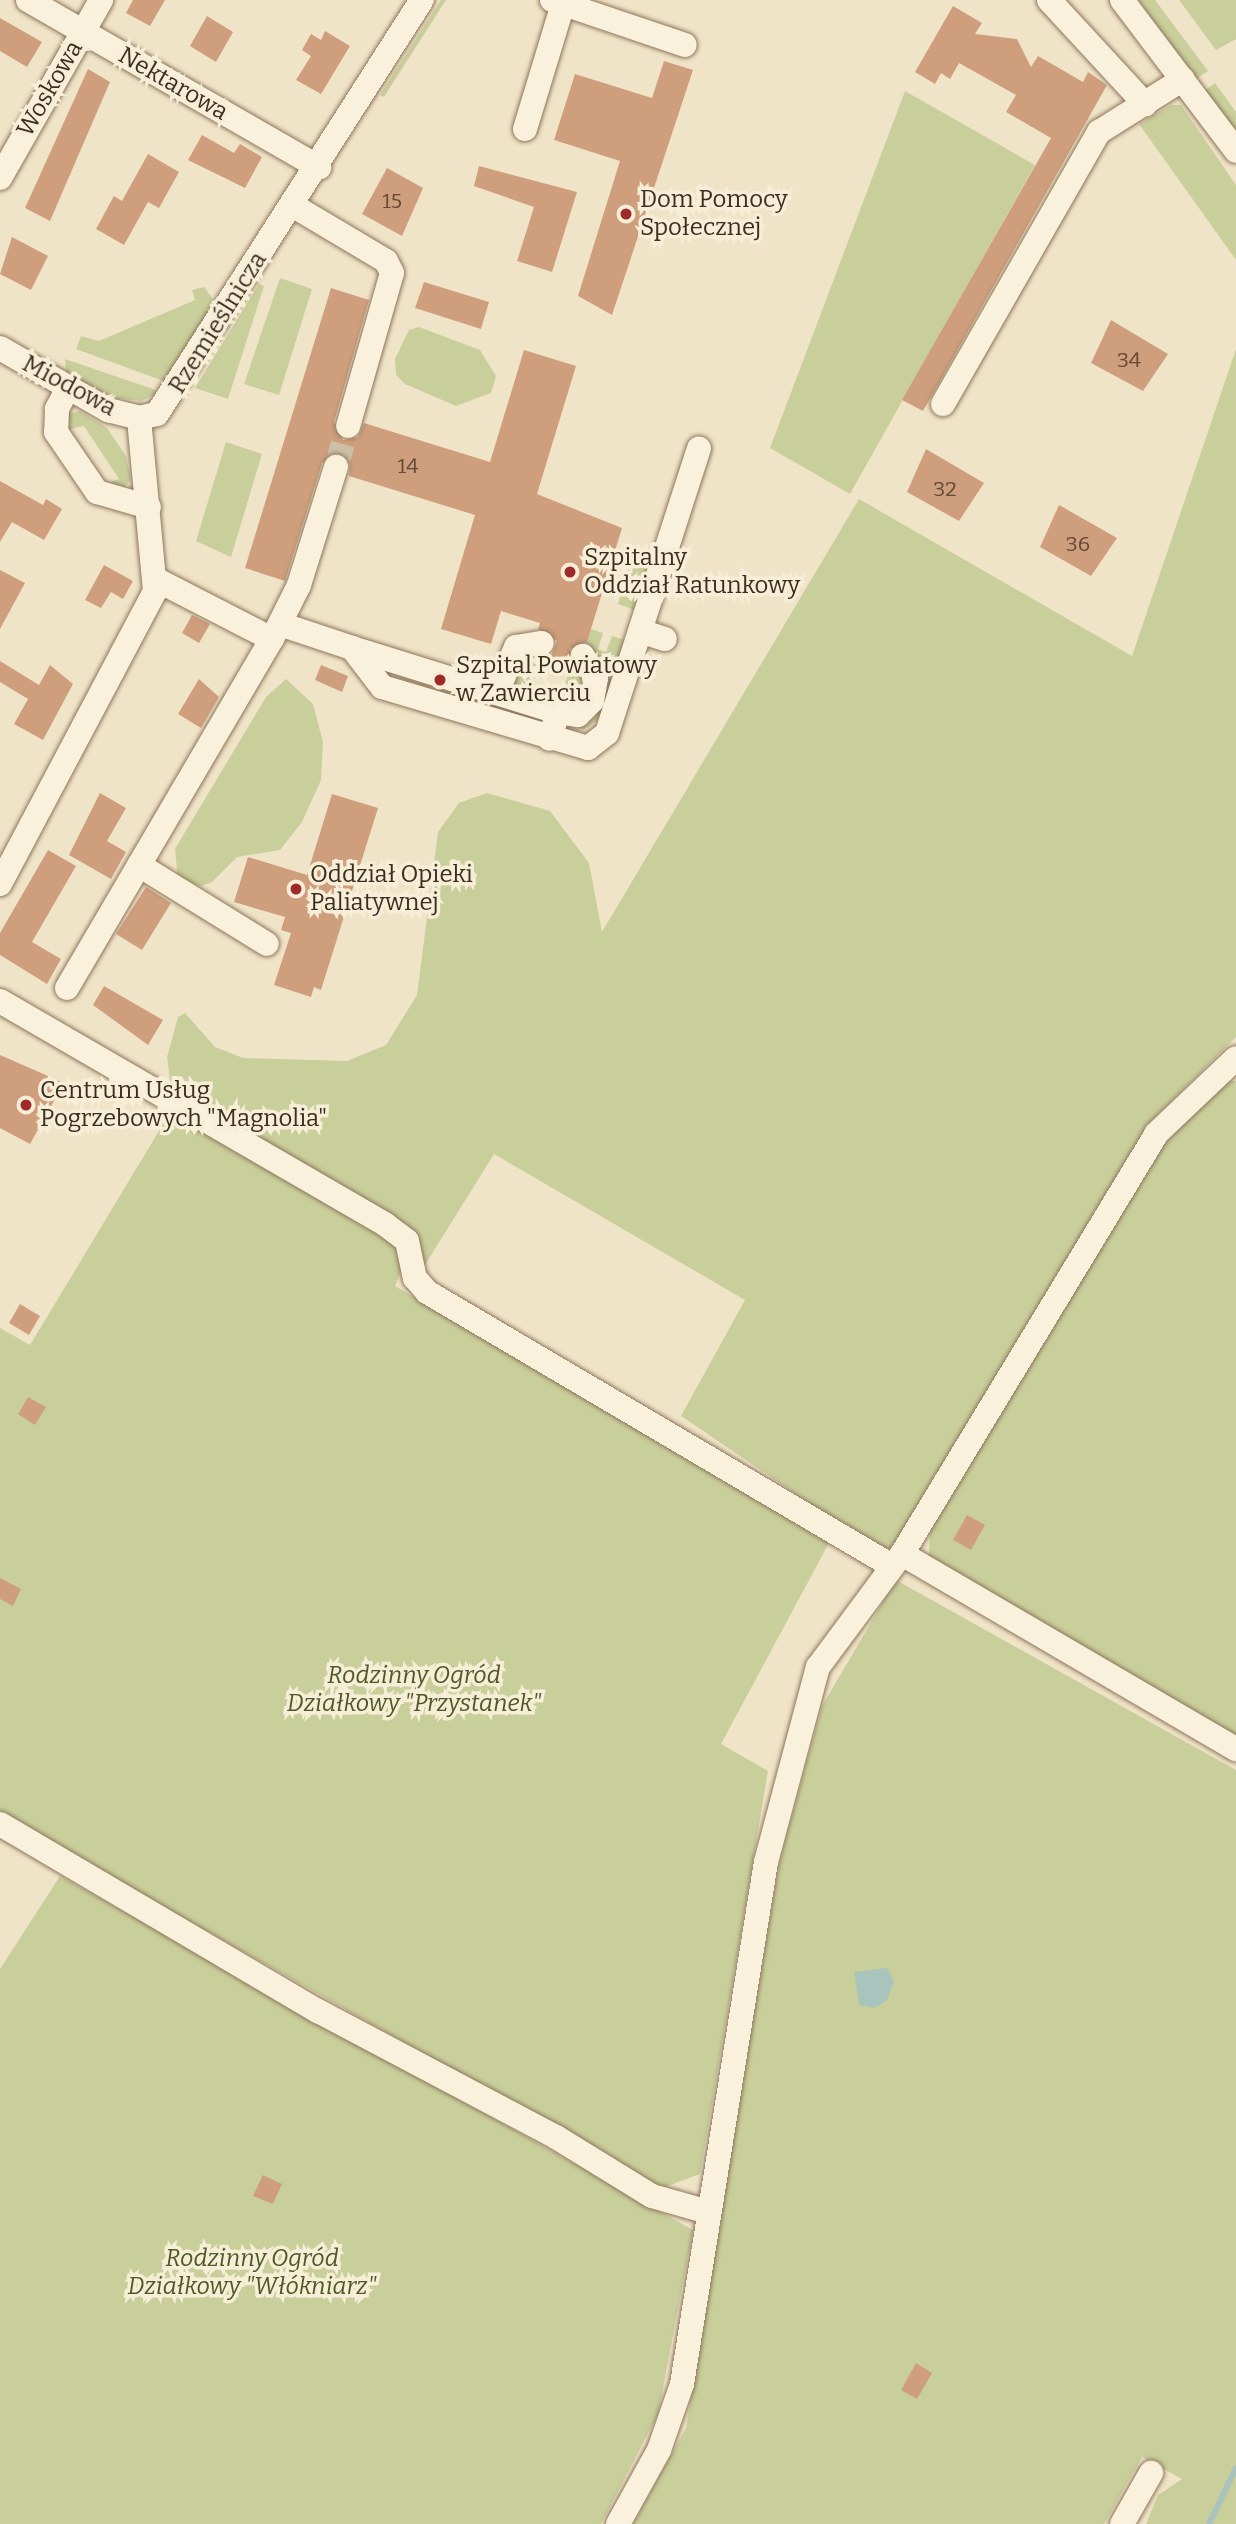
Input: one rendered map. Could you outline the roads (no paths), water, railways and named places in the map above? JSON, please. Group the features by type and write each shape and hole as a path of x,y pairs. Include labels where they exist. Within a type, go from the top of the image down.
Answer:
{"street":[{"name":"Nektarowa","path":"28,0 319,167"},
{"name":"Woskowa","path":"0,178 101,0"},
{"name":"Rzemieślnicza","path":"139,418 157,414 178,390 422,0"},
{"path":"1049,0 1145,104"},
{"path":"1122,0 1236,152"},
{"path":"525,129 557,4 685,45"},
{"path":"943,404 1099,132 1183,79"},
{"path":"292,205 386,261 392,273 348,426"},
{"name":"Miodowa","path":"0,348 68,388 139,418"},
{"path":"68,388 54,422 62,442 103,497 149,507"},
{"path":"0,884 142,624 157,580 139,418"},
{"path":"352,648 382,687 577,748 600,743 640,631 699,448"},
{"path":"67,988 276,632 299,584 336,467"},
{"path":"157,580 276,632 352,648 558,712 578,715 592,701 596,678 583,656"},
{"path":"640,631 665,639"},
{"path":"497,693 516,647 542,643"},
{"path":"550,739 558,712"},
{"path":"139,865 267,944"},
{"path":"0,1001 386,1224 407,1241 415,1278 427,1292 897,1560 1236,1749"},
{"path":"618,2524 673,2418 766,1862 801,1711 839,1631 897,1560 1156,1134 1236,1058"},
{"path":"0,1824 318,2011 556,2137 652,2196 708,2212"},
{"path":"1122,2524 1151,2473"}],"water":[{"path":"887,1968 894,1981 887,2000 874,2008 859,2005 854,1972"}],"waterway":[{"path":"1209,2524 1236,2468"}],"tunnel":[{"path":"336,467 348,426"}],"place":[{"name":"Dom Pomocy Społecznej","path":"626,214"},
{"name":"Szpitalny Oddział Ratunkowy","path":"570,572"},
{"name":"Szpital Powiatowy w Zawierciu","path":"440,680"},
{"name":"Oddział Opieki Paliatywnej","path":"296,889"},
{"name":"Centrum Usług Pogrzebowych \"Magnolia\"","path":"26,1105"}],"park label":[{"name":"Rodzinny Ogród Działkowy \"Przystanek\"","path":"414,1690"},
{"name":"Rodzinny Ogród Działkowy \"Włókniarz\"","path":"252,2273"}]}
